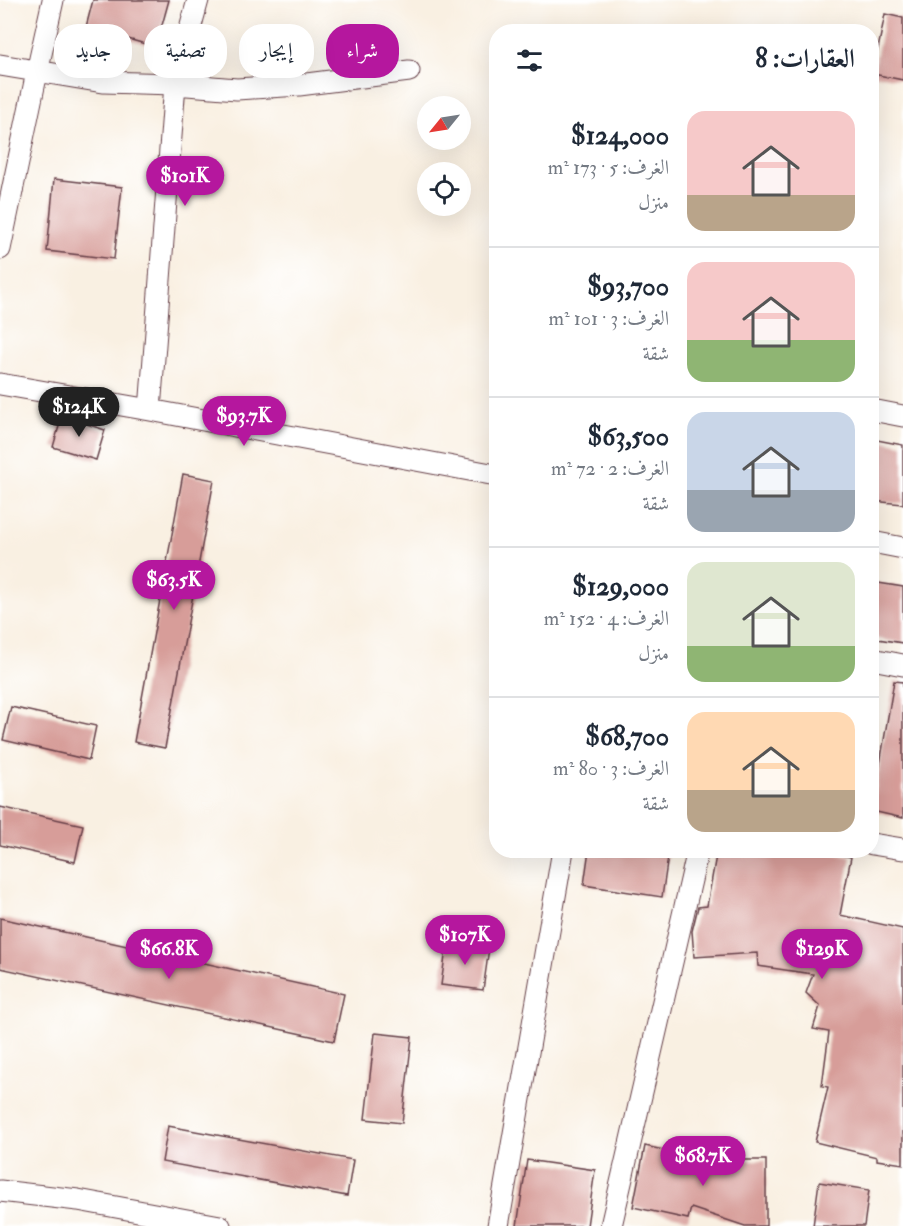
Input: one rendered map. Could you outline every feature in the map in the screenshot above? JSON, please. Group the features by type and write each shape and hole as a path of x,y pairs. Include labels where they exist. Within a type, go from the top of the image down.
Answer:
{"street":[{"path":"0,249 53,0"},
{"path":"150,410 175,84 198,0"},
{"path":"0,65 103,82 237,89 299,85 409,71"},
{"path":"0,384 489,474"},
{"path":"879,411 903,416"},
{"path":"879,543 903,548"},
{"path":"879,660 903,665"},
{"path":"879,845 903,849"},
{"path":"498,1226 562,858"},
{"path":"611,1226 696,858"},
{"path":"0,1191 78,1200 220,1226"}],"building":[{"path":"93,0 169,0 162,24 144,24 144,44 132,40 132,24 87,24"},
{"path":"885,14 903,18 903,80 879,75 879,44"},
{"path":"54,179 122,187 114,259 47,251"},
{"path":"62,416 105,430 96,460 53,447"},
{"path":"879,440 903,445 903,504 879,502"},
{"path":"183,474 214,480 165,748 134,742"},
{"path":"879,583 903,587 903,643 879,639"},
{"path":"894,681 903,682 903,818 879,813 879,770"},
{"path":"11,707 96,726 89,760 3,740"},
{"path":"0,807 83,825 75,862 0,845"},
{"path":"588,858 668,858 662,897 584,885"},
{"path":"716,858 851,858 840,915 903,929 903,1164 877,1160 877,1157 815,1142 828,1087 822,1086 829,1032 813,1029 820,1006 806,993 813,974 758,966 757,953 694,957 692,931 698,907 707,906"},
{"path":"0,918 344,994 334,1041 0,968"},
{"path":"447,942 489,948 483,990 441,985"},
{"path":"375,1033 412,1037 402,1123 365,1119"},
{"path":"168,1126 353,1160 347,1196 162,1162"},
{"path":"645,1146 710,1160 766,1160 766,1226 745,1226 691,1208 688,1219 633,1207"},
{"path":"527,1160 595,1170 587,1226 517,1226"},
{"path":"819,1182 869,1190 864,1226 813,1226"}]}
